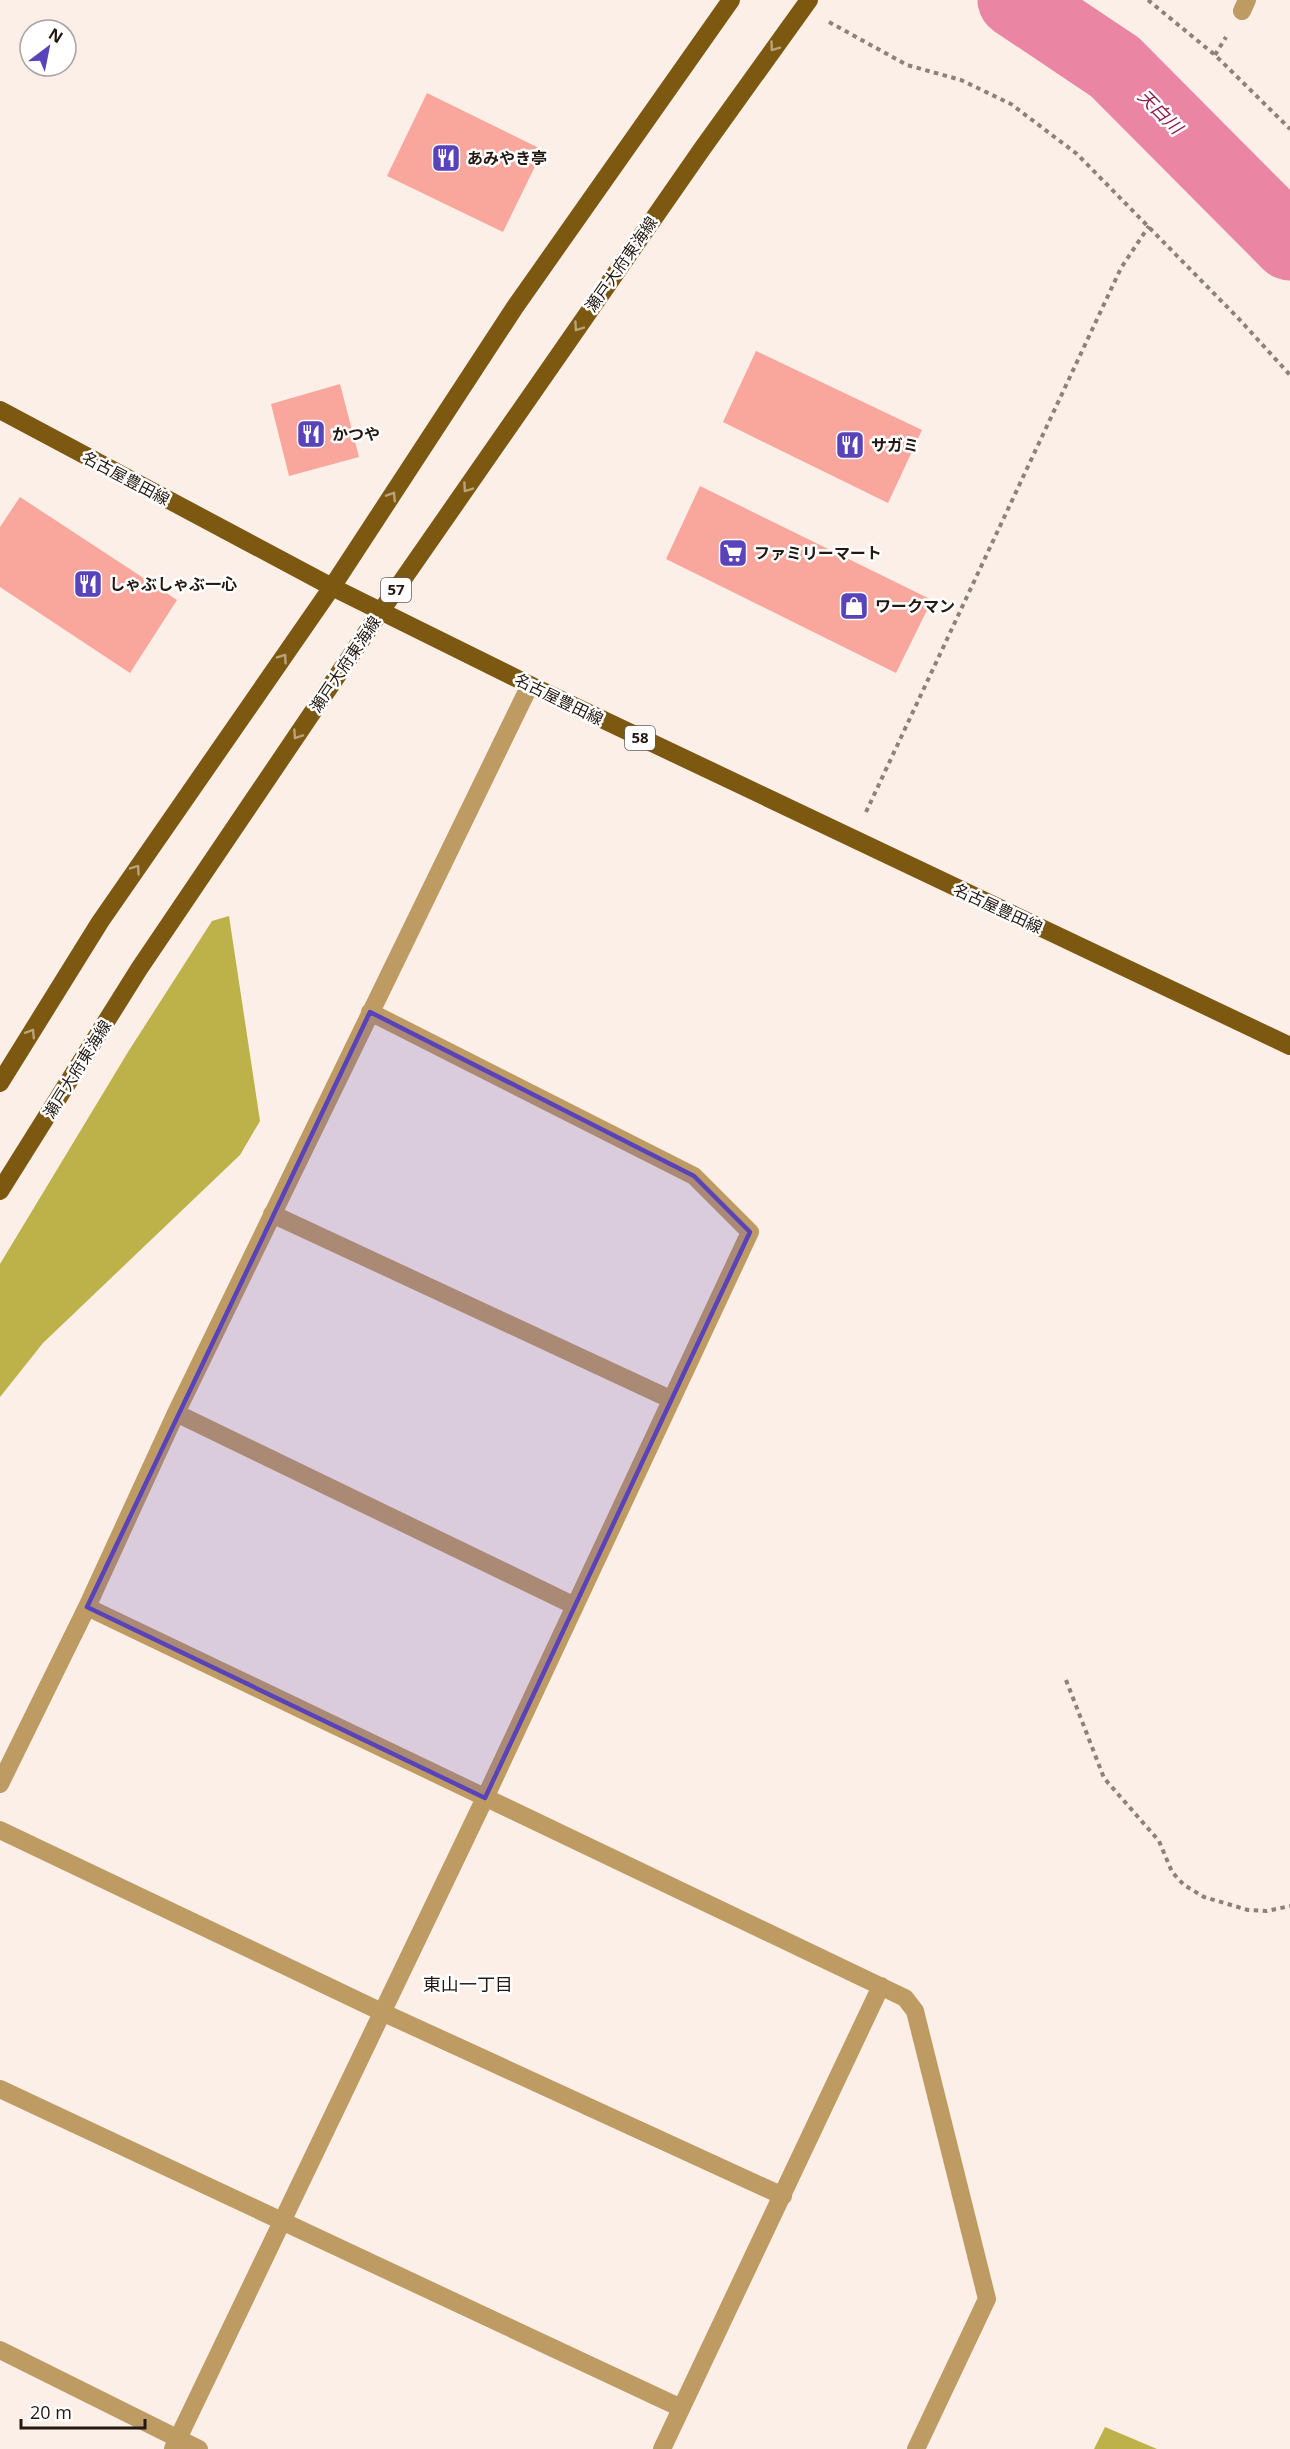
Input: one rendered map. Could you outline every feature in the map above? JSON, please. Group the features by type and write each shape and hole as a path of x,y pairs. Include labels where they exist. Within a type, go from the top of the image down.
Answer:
{"main road":[{"path":"0,1083 100,922 332,587 515,307 730,0"},
{"name":"瀬戸大府東海線","path":"0,1191 139,969 381,611 808,0"},
{"name":"名古屋豊田線","path":"0,410 332,587 530,685 1290,1046"}],"street":[{"path":"0,1784 87,1607 176,1413 530,685"},
{"path":"176,2444 485,1797 750,1232 694,1176 370,1012"},
{"path":"272,1214 670,1400"},
{"path":"176,1413 575,1606"},
{"path":"87,1607 905,1998 915,2010 987,2299 916,2449"},
{"path":"0,1830 382,2012 783,2196"},
{"path":"662,2449 880,1986"},
{"path":"0,2089 681,2408"},
{"path":"0,2350 176,2444 199,2449"}],"path":[{"path":"808,0 832,24 907,65 961,80 1011,104 1077,154 1239,319 1290,375"},
{"path":"1148,0 1215,55 1290,129"},
{"path":"853,839 1121,268 1149,226"},
{"path":"1066,1680 1104,1778 1159,1841 1172,1872 1178,1879 1204,1897 1248,1910 1267,1911 1290,1906"}],"highlighted area":[{"path":"370,1012 694,1176 750,1232 485,1798 87,1607"}],"shaded area":[{"path":"229,916 260,1121 240,1155 43,1343 0,1397 0,1264 128,1052 212,921"},
{"path":"1105,2427 1157,2449 1094,2449"}],"building":[{"path":"427,93 543,150 503,232 387,176"},
{"path":"756,351 922,430 888,503 723,422"},
{"path":"340,384 359,457 289,476 271,404"},
{"path":"700,486 932,600 896,673 666,559"},
{"path":"20,497 177,600 130,673 0,587 0,527"}],"waterway":[{"name":"天白川","path":"1015,0 1115,67 1290,243"}],"place":[{"name":"あみやき亭","path":"446,158"},
{"name":"かつや","path":"311,434"},
{"name":"サガミ","path":"850,445"},
{"name":"ファミリーマート","path":"733,553"},
{"name":"しゃぶしゃぶ一心","path":"88,584"},
{"name":"ワークマン","path":"854,606"}],"district":[{"name":"東山一丁目","path":"468,1985"}]}
